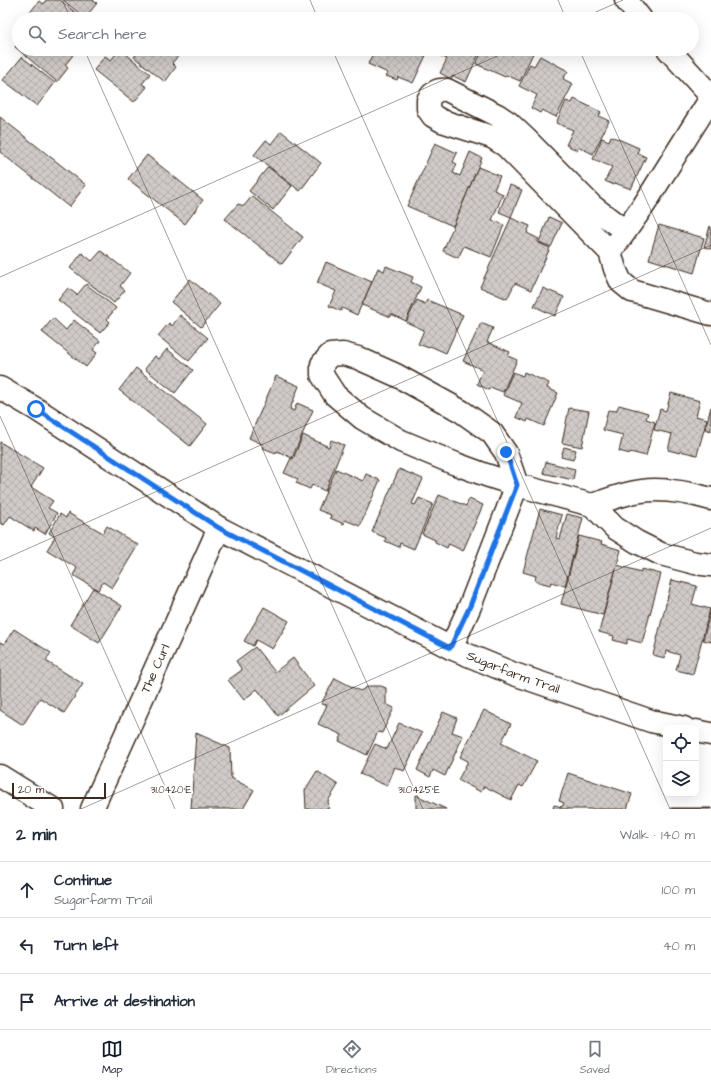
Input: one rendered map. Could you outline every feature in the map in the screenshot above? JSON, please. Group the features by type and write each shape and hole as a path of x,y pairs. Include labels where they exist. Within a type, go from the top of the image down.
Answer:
{"street":[{"path":"626,0 635,12"},
{"path":"610,252 644,205 711,97 674,56"},
{"path":"625,231 592,206 526,138 497,115 447,90 438,90 432,93 428,100 428,109 434,116 442,121 492,137 506,146 610,252 621,282 632,291 711,314"},
{"path":"450,648 470,606 517,485 506,452 492,433 461,412 396,375 358,358 343,354 330,354 322,364 322,375 335,395 362,418 401,441 456,464 517,485 592,505 615,528 636,542 661,554 695,563 711,565"},
{"name":"Sugarfarm Trail","path":"0,388 36,409 219,528 450,648 514,674 651,721 670,725"},
{"path":"592,505 623,495 655,490 695,494 711,499"},
{"name":"The Curl","path":"92,809 219,528"},
{"path":"699,732 711,734"},
{"path":"0,776 53,809"}],"building":[{"path":"46,0 60,0 75,12 30,12 39,1 43,4"},
{"path":"63,0 94,0 93,1 97,3 90,12 78,12"},
{"path":"26,56 72,56 65,65 68,68 57,82"},
{"path":"105,56 111,60 114,56 128,56 150,74 142,84 147,87 134,102 94,70"},
{"path":"178,56 172,63 176,67 165,82 134,57"},
{"path":"372,56 426,56 413,83 398,77 397,80 386,76 388,73 368,64"},
{"path":"441,56 478,56 466,82 453,76 451,79 440,73 447,59"},
{"path":"480,56 532,56 520,81 506,75 505,77 476,64"},
{"path":"540,56 568,71 563,79 573,84 556,117 542,110 540,113 531,108 537,95 519,86 530,64 534,66"},
{"path":"22,57 55,83 37,106 3,80"},
{"path":"574,99 601,112 599,116 609,121 593,154 579,147 577,150 566,145 573,130 556,123 566,101 572,103"},
{"path":"0,117 86,185 69,207 0,152"},
{"path":"281,131 321,163 300,191 254,155 266,140 271,144"},
{"path":"611,136 639,148 637,153 646,157 631,189 605,181 612,167 593,159 602,138 609,141"},
{"path":"435,143 457,153 453,162 457,164 453,173 460,176 470,152 482,158 453,226 407,206"},
{"path":"147,155 203,200 185,224 128,179"},
{"path":"268,167 292,186 273,210 249,191"},
{"path":"478,167 500,176 494,190 503,194 492,220 504,225 491,257 464,246 458,258 443,251"},
{"path":"510,185 522,190 511,217 499,212"},
{"path":"252,196 303,237 282,264 225,219 238,204 244,206"},
{"path":"549,217 562,223 551,247 539,242"},
{"path":"511,218 530,226 527,233 539,239 537,242 550,248 531,290 515,283 507,299 480,287"},
{"path":"659,225 704,238 694,273 649,259"},
{"path":"710,226 711,227 711,249 704,247"},
{"path":"101,251 130,273 120,286 125,290 114,303 70,268 82,253 92,261"},
{"path":"326,262 372,282 357,315 342,308 341,311 329,306 336,291 317,283"},
{"path":"386,266 413,277 411,282 421,287 406,321 391,314 391,317 362,305 378,268 384,271"},
{"path":"190,279 220,304 201,327 171,302"},
{"path":"86,284 116,308 107,319 110,322 100,333 58,300 68,288 77,295"},
{"path":"543,288 564,297 555,316 534,306"},
{"path":"417,300 425,304 427,300 463,315 446,353 430,346 429,348 418,344 424,330 406,322"},
{"path":"180,315 208,338 189,361 158,336 169,323 172,326"},
{"path":"53,318 66,330 74,320 100,341 93,350 97,353 86,367 42,332"},
{"path":"481,323 493,328 487,342 510,352 508,356 517,360 503,392 490,387 489,390 477,384 483,370 463,361"},
{"path":"167,349 193,370 175,393 145,369 155,356 159,359"},
{"path":"136,368 207,424 190,446 119,390"},
{"path":"513,372 523,376 524,372 549,383 547,388 558,393 544,426 528,419 527,422 516,417 522,403 503,395"},
{"path":"276,376 299,386 290,409 294,411 297,403 313,410 292,458 277,451 276,453 263,448 264,445 249,438"},
{"path":"671,393 700,401 696,416 707,419 697,455 668,450 672,434 654,430 660,409 666,411"},
{"path":"619,405 648,413 646,419 655,422 646,456 619,451 623,435 603,430 608,410 616,411"},
{"path":"711,407 711,431 705,429"},
{"path":"569,408 589,411 582,447 562,443"},
{"path":"303,435 329,447 331,440 344,445 325,491 312,485 310,489 296,483 298,479 284,473 291,458 293,459"},
{"path":"0,442 43,468 31,487 53,501 48,508 57,513 45,534 35,528 34,531 10,516 4,525 0,523"},
{"path":"564,447 576,450 573,460 561,457"},
{"path":"546,462 575,469 573,480 543,473"},
{"path":"336,469 363,481 366,474 380,480 360,526 345,520 344,524 330,518 331,515 318,510"},
{"path":"399,469 423,479 412,504 415,505 419,498 433,504 414,549 400,543 399,547 385,541 386,538 372,532"},
{"path":"439,495 466,506 469,499 483,505 463,551 449,544 447,548 422,534"},
{"path":"540,509 562,515 556,538 560,539 567,514 583,518 565,586 551,582 550,585 535,581 536,576 523,572"},
{"path":"68,513 103,533 107,526 138,545 112,588 103,582 98,590 73,575 77,568 47,550 55,537 49,533 60,514 66,518"},
{"path":"579,536 602,542 601,544 621,550 603,615 561,604"},
{"path":"617,565 641,572 641,569 661,574 642,643 627,639 627,644 613,640 614,636 599,632"},
{"path":"672,580 697,586 692,604 710,609 693,674 676,670 680,655 666,651 665,658 653,655"},
{"path":"93,588 122,606 99,643 70,625"},
{"path":"264,607 289,621 272,649 256,640 253,646 244,641"},
{"path":"711,609 711,642 703,640"},
{"path":"14,629 51,653 46,661 83,684 64,713 40,698 23,725 0,710 0,642 4,644"},
{"path":"255,647 275,672 293,658 314,686 278,716 257,689 244,700 228,680 242,670 236,661"},
{"path":"335,678 360,691 369,686 381,686 386,688 386,704 394,708 382,733 378,732 367,755 339,741 342,735 318,724 327,705 321,704"},
{"path":"484,710 511,724 501,743 537,761 523,787 519,785 511,800 484,786 481,792 458,780 468,761 460,757"},
{"path":"443,712 457,718 452,732 463,736 445,776 433,770 430,777 417,770"},
{"path":"399,723 422,733 404,771 395,767 387,786 360,774 375,744 387,749"},
{"path":"196,733 230,748 231,778 254,790 243,809 191,809"},
{"path":"317,771 338,785 328,801 329,809 306,809 305,790"},
{"path":"568,773 632,794 627,809 553,809 554,805 562,807 564,803 559,801"},
{"path":"416,795 446,809 416,809"},
{"path":"711,808 711,809 671,809"}],"route":[{"path":"36,409 219,528 450,648 470,606 517,485 506,452"}]}
